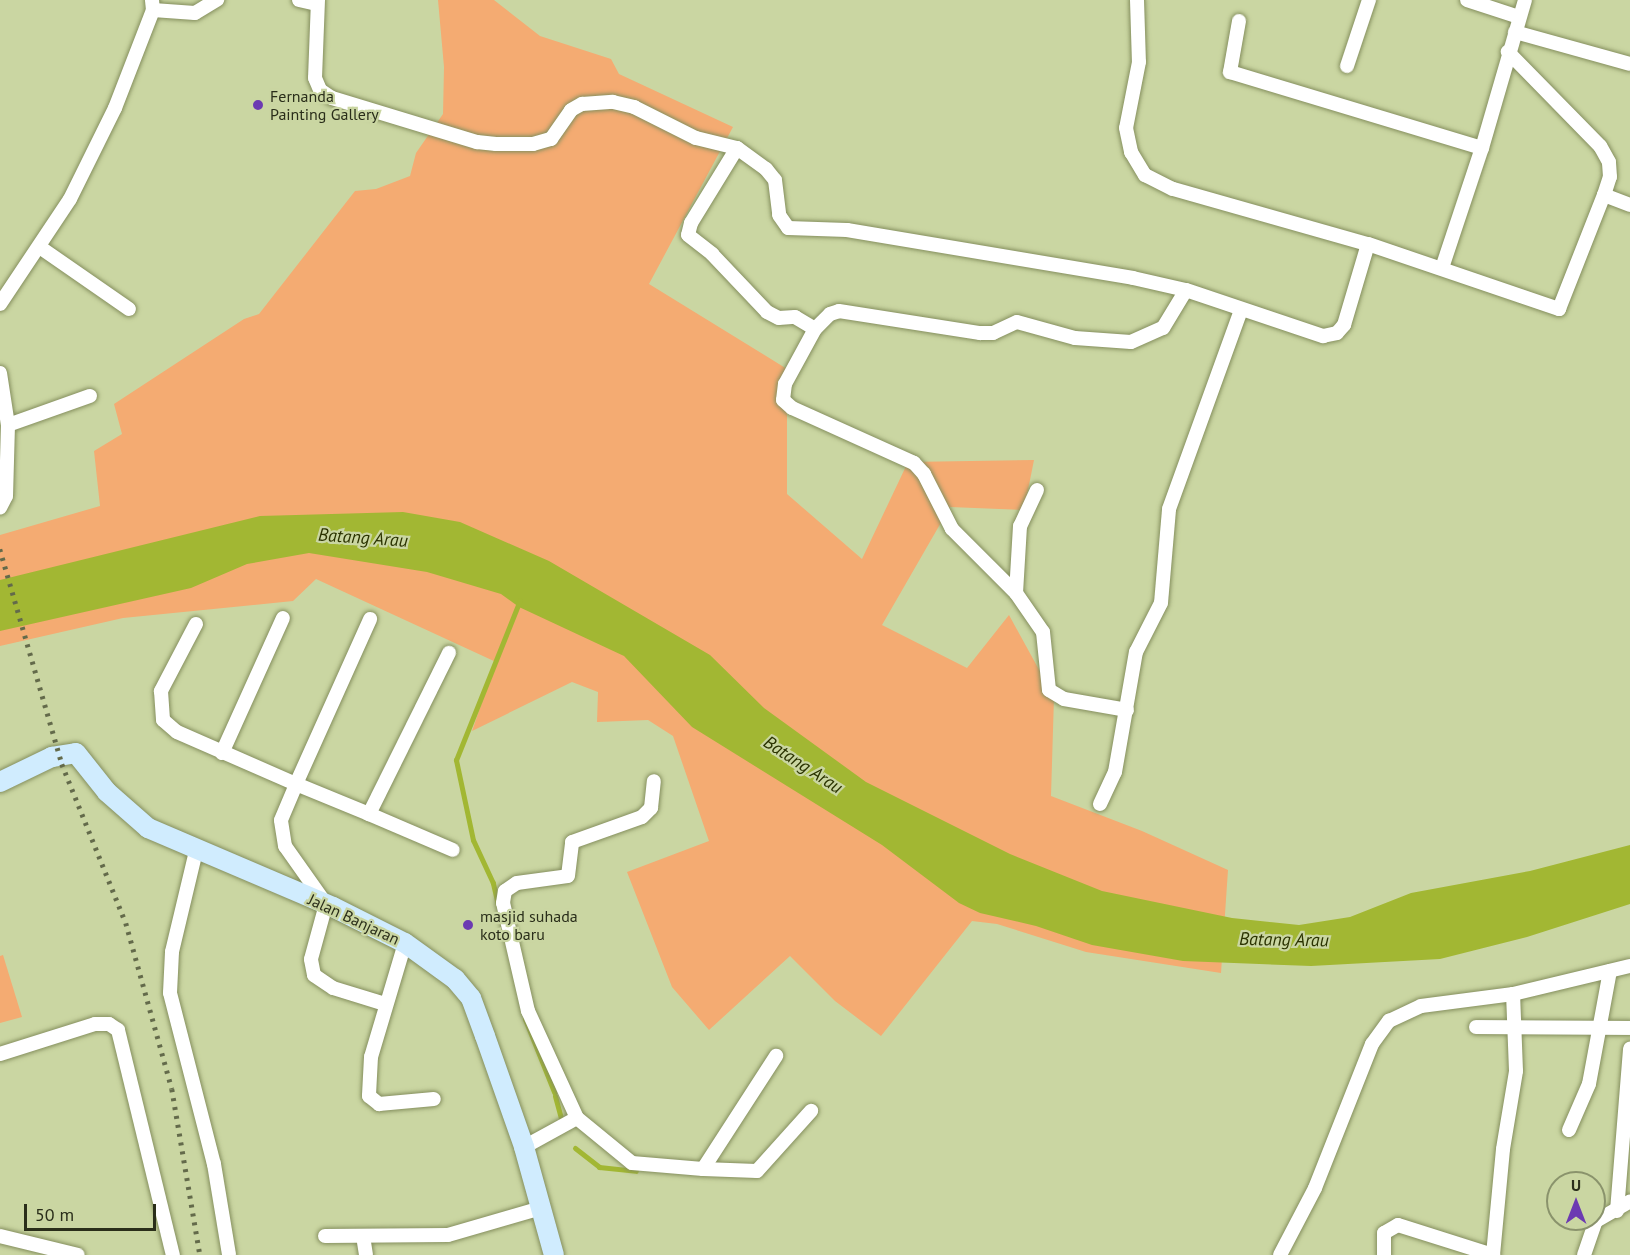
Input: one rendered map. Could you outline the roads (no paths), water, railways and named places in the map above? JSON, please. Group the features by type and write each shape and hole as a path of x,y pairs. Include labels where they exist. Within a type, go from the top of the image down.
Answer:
{"street":[{"path":"0,304 41,248 115,108 152,5 195,13 217,0"},
{"path":"299,0 317,2 315,78 320,90 332,98 477,142 496,144 533,144 551,138 577,105 613,102 634,107 696,138 737,148 775,180 779,216 788,228 847,230 990,251 1186,290 1314,334 1337,333 1346,320 1368,244"},
{"path":"1137,0 1139,62 1126,128 1131,152 1145,175 1173,189 1368,244 1559,309 1610,177 1605,154 1508,52"},
{"path":"1347,66 1369,0"},
{"path":"1467,0 1519,17"},
{"path":"1442,268 1482,148 1508,52 1525,0"},
{"path":"1239,21 1230,72 1482,148"},
{"path":"1515,32 1630,64"},
{"path":"737,148 688,235 712,254 767,312 779,318 795,317 815,329"},
{"path":"1604,195 1630,205"},
{"path":"41,248 129,309"},
{"path":"1127,710 1064,699 1052,693 1046,681 1043,632 1016,593 952,529 924,474 914,463 792,408 783,400 785,384 815,329 830,314 839,311 980,333 993,333 1017,322 1075,338 1131,342 1163,328 1186,290"},
{"path":"1100,804 1114,772 1136,652 1161,603 1169,509 1241,310"},
{"path":"0,373 8,425 6,496 0,508"},
{"path":"8,425 90,396"},
{"path":"1016,593 1020,526 1037,490"},
{"path":"222,753 283,618"},
{"path":"370,619 283,811 282,837 326,904 311,959 314,975 333,988 385,1004"},
{"path":"196,624 161,691 160,709 169,727 222,753 453,850"},
{"path":"369,814 449,653"},
{"name":"Jalan Banjaran","path":"0,782 52,757 76,753 139,822 196,851 326,904 405,943 455,979 471,998 531,1143 541,1208 554,1255"},
{"path":"654,781 651,808 642,817 572,842 568,876 517,883 505,891 504,903 528,1011 572,1121 632,1163 757,1171 811,1112"},
{"path":"196,851 172,952 170,993 214,1164 230,1255"},
{"path":"405,943 385,1004 372,1057 369,1096 379,1104 434,1099"},
{"path":"1280,1255 1315,1188 1382,1028 1409,1010 1513,994 1630,966"},
{"path":"1569,1130 1589,1084 1610,971"},
{"path":"1384,1255 1384,1233 1398,1225 1493,1255 1503,1149 1516,1071 1513,994"},
{"path":"0,1054 95,1024 109,1024 118,1030 173,1255 166,1255"},
{"path":"1476,1027 1630,1028"},
{"path":"1617,1211 1630,1050"},
{"path":"703,1169 776,1056"},
{"path":"531,1143 572,1121"},
{"path":"1584,1255 1594,1224 1630,1201"},
{"path":"325,1236 460,1233 541,1208"},
{"path":"0,1236 78,1255"},
{"path":"363,1236 366,1255"}],"water":[{"name":"Batang Arau","path":"403,512 460,522 549,561 710,655 764,708 866,782 1010,854 1102,891 1232,918 1299,925 1350,917 1411,893 1530,871 1630,845 1630,904 1527,937 1440,959 1311,966 1183,961 1092,945 1036,926 980,913 959,903 882,845 692,727 624,656 519,607 501,594 427,572 309,553 247,564 191,588 0,631 0,580 260,516"}],"waterway":[{"path":"498,905 493,883 473,840 456,760 520,600"},
{"path":"525,1019 554,1092"},
{"path":"555,1096 561,1118"},
{"path":"575,1148 599,1167 636,1171"}],"railway":[{"path":"0,549 62,764 126,923 172,1089 200,1255"}],"place":[{"name":"Fernanda Painting Gallery","path":"258,105"},
{"name":"masjid suhada koto baru","path":"468,925"}]}
